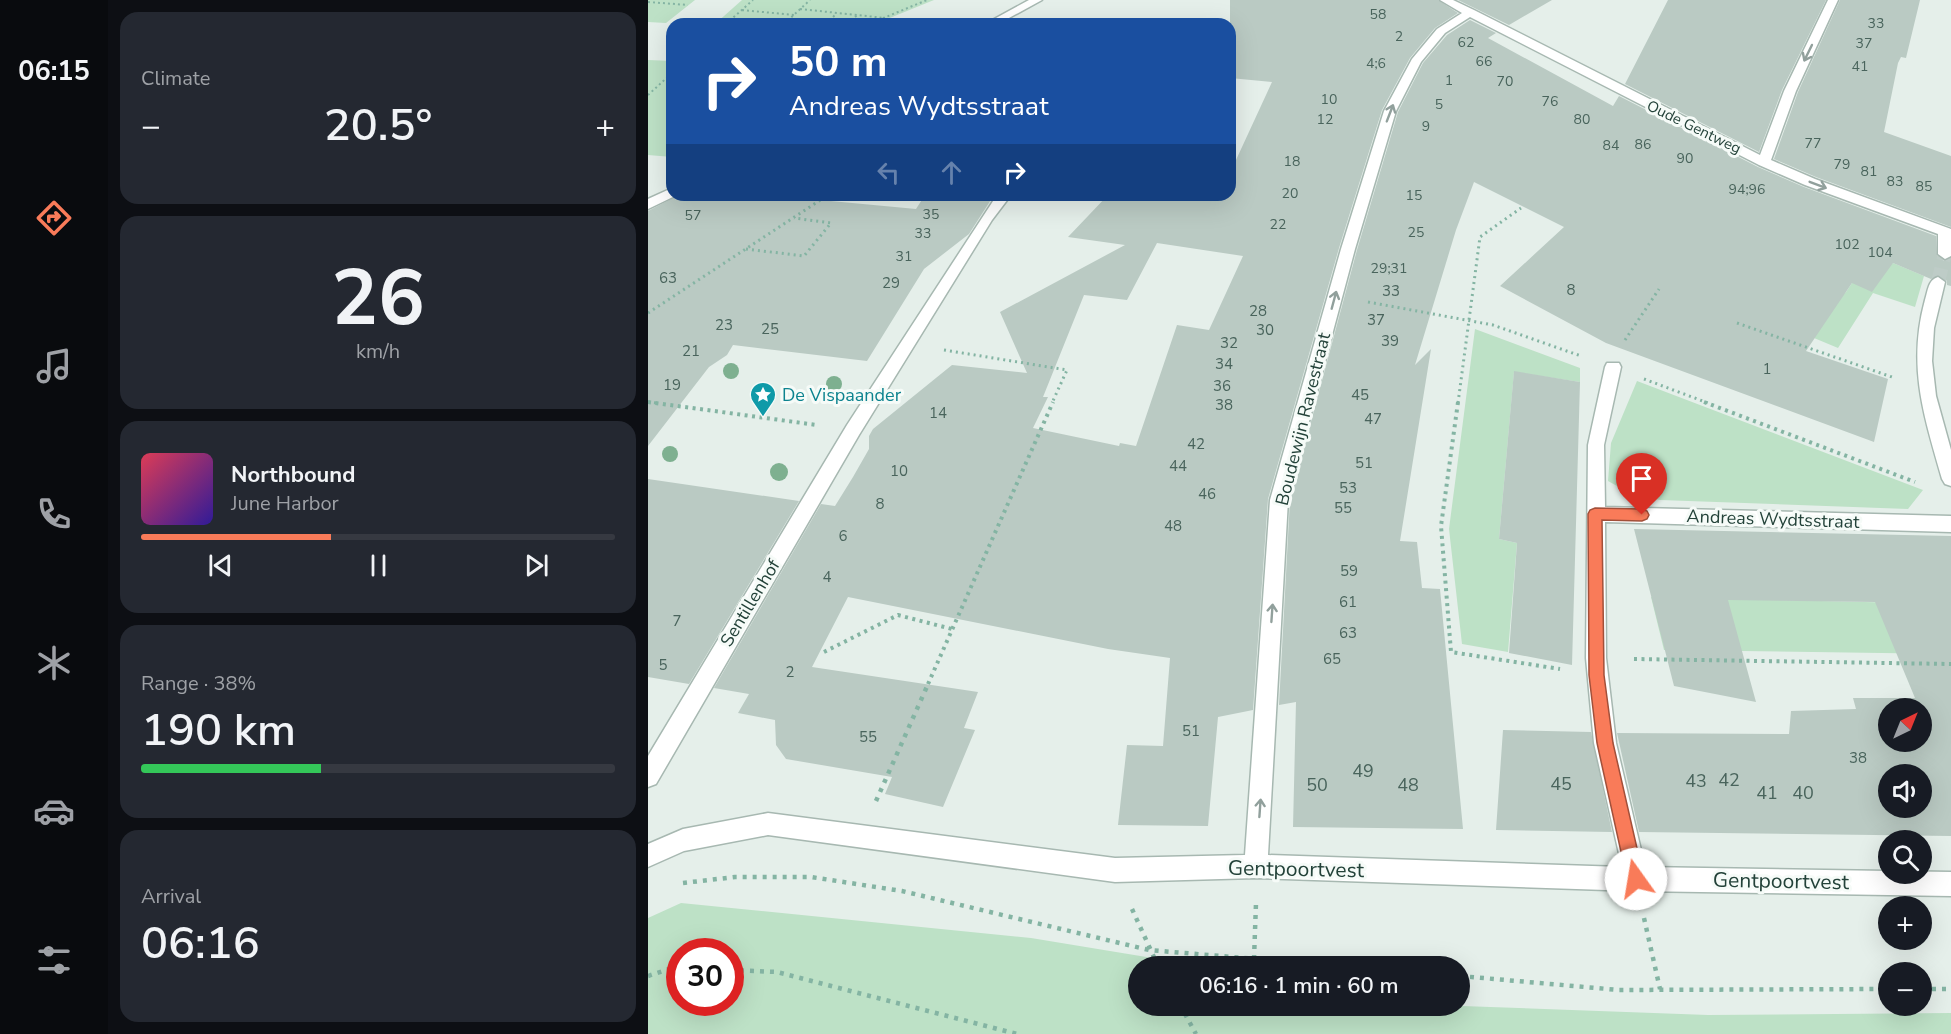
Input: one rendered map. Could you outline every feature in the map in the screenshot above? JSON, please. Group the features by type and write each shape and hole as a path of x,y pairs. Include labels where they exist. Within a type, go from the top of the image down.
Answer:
{"street":[{"path":"1002,18 1037,0"},
{"name":"Oude Gentweg","path":"1445,0 1764,162 1810,182 1948,233"},
{"path":"1764,162 1790,91 1833,0"},
{"name":"Boudewijn Ravestraat","path":"1257,866 1280,500 1334,296 1390,111 1416,61 1441,31 1470,12"},
{"path":"648,205 666,195"},
{"name":"Sentillenhof","path":"648,776 853,430 1000,201"},
{"path":"1945,254 1948,233"},
{"path":"1938,282 1928,318 1924,346 1927,389 1951,479"},
{"path":"1613,368 1596,446 1596,667 1605,743 1636,879"},
{"name":"Andreas Wydtsstraat","path":"1595,514 1951,524"},
{"name":"Gentpoortvest","path":"648,856 683,840 768,824 1114,870 1257,866 1636,879 1951,884"}],"path":[{"path":"733,18 753,0"},
{"path":"790,18 810,0"},
{"path":"800,9 885,18 927,0"},
{"path":"648,1 688,5"},
{"path":"742,10 794,15"},
{"path":"832,18 837,13"},
{"path":"854,18 857,15"},
{"path":"648,94 666,79"},
{"path":"648,314 819,201"},
{"path":"1521,208 1480,237 1441,526 1451,652 1596,667 1951,664"},
{"path":"746,249 804,256 831,223 793,218"},
{"path":"1613,368 1617,351 1659,290"},
{"path":"1334,296 1493,325 1918,483"},
{"path":"1737,323 1927,389"},
{"path":"861,835 1066,370 908,344"},
{"path":"648,402 853,430"},
{"path":"824,652 898,615 952,629"},
{"path":"1254,956 1257,866"},
{"path":"1114,870 1152,956"},
{"path":"676,883 735,877 811,877 902,891 1149,950 1219,956"},
{"path":"1636,879 1660,990"},
{"path":"648,976 666,970"},
{"path":"744,971 777,972 1017,1034"},
{"path":"1470,977 1619,990 1878,989"},
{"path":"1932,989 1951,989"},
{"path":"1186,1016 1196,1034"}],"green space":[{"path":"648,0 695,0 672,18 666,18 666,23 648,22"},
{"path":"742,0 934,0 890,18 722,18"},
{"path":"648,60 666,61 666,156 648,155"},
{"path":"1893,263 1924,276 1915,307 1873,293 1838,348 1802,333 1846,292 1852,283"},
{"path":"1475,329 1580,368 1580,382 1514,372 1499,539 1517,543 1508,652 1462,644 1449,529"},
{"path":"1637,381 1923,490 1908,509 1660,500 1633,495 1608,481 1611,443"},
{"path":"1651,597 1951,604 1951,654 1664,650"},
{"path":"681,903 1031,938 1140,956 1128,956 1128,1016 1470,1016 1470,1006 1708,1015 1878,1014 1878,1016 1932,1016 1932,1013 1951,1013 1951,1034 648,1034 648,918"}],"building":[{"path":"1230,0 1438,0 1458,13 1435,28 1410,58 1382,110 1339,248 1268,499 1253,710 1218,717 1208,826 1118,825 1127,745 1163,746 1170,658 1108,649 848,597 812,667 978,692 964,728 975,730 943,807 885,794 892,777 786,759 776,745 775,720 738,713 749,694 714,688 821,504 835,506 853,477 869,449 869,436 873,429 952,365 1027,373 1000,312 1125,245 1068,237 1102,201 1236,201 1236,160 1272,82 1236,79 1236,18 1230,18","holes":["1157,243 1243,256 1209,330 1177,325 1136,446 1120,443 1119,446 1033,428 1048,397 1043,397 1084,295 1127,300"]},
{"path":"1458,0 1552,0 1509,25"},
{"path":"1668,0 1826,0 1782,90 1759,152 1625,84"},
{"path":"1840,0 1920,0 1906,58 1901,57 1898,63 1884,132 1951,156 1951,227 1774,159 1798,92"},
{"path":"1470,20 1496,33 1488,38 1613,106 1619,96 1758,167 1804,187 1936,236 1937,256 1944,261 1951,259 1951,286 1947,285 1947,281 1939,275 1931,279 1893,263 1872,292 1852,283 1806,351 1888,379 1874,442 1606,343 1500,286 1564,227 1474,182 1456,230 1415,365 1431,349 1400,541 1417,542 1422,588 1440,589 1463,829 1293,827 1296,702 1279,705 1290,500 1357,250 1398,112 1423,63 1447,35"},
{"path":"667,201 831,201 916,209 921,201 990,201 969,234 924,269 867,361 733,345 727,355 709,367 648,446 648,211"},
{"path":"1514,371 1580,382 1572,665 1509,653 1517,543 1499,539"},
{"path":"648,479 799,501 689,684 648,677"},
{"path":"1634,529 1951,536 1951,836 1932,836 1932,830 1878,830 1878,835 1639,832 1617,733 1789,734 1791,711 1856,709 1853,698 1878,698 1878,752 1932,752 1932,698 1915,698 1875,602 1728,600 1756,702 1674,686"},
{"path":"1503,730 1591,732 1612,832 1496,830"}],"tunnel":[{"path":"1938,282 1945,254"}],"place":[{"name":"De Vispaander","path":"763,418"}],"route":[{"path":"1636,879 1605,743 1597,675 1595,514 1642,515"}]}
